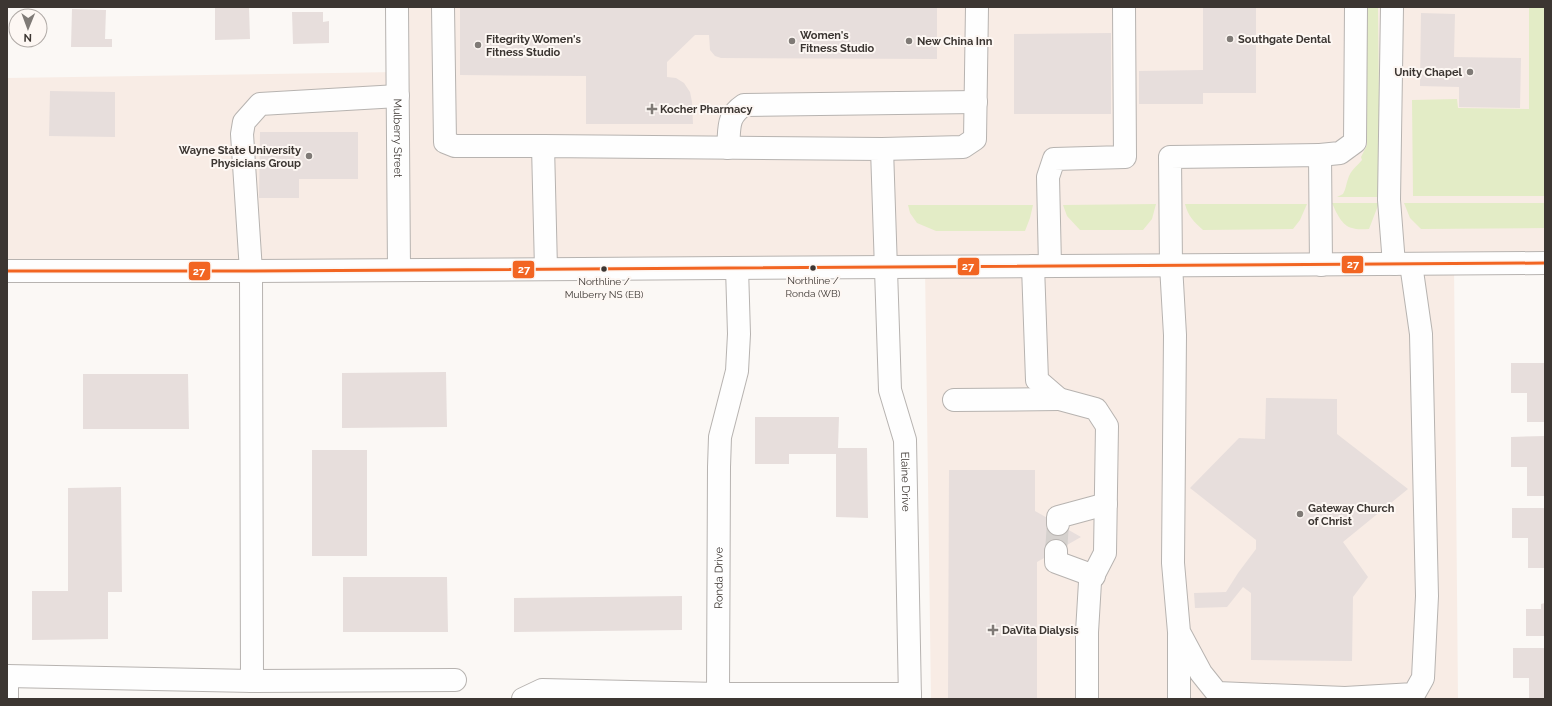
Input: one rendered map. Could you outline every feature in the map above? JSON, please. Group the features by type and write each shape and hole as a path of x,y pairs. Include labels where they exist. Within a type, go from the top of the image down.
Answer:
{"main road":[{"name":"Mulberry Street","path":"397,7 399,269"},
{"path":"443,7 444,142 455,146 882,149 963,147 975,139 978,7"},
{"path":"1059,399 1037,380 1048,177 1054,159 1125,157 1124,7"},
{"path":"1179,699 1179,632 1173,563 1175,335 1171,265 1170,158 1320,155 1340,153 1355,142 1356,7"},
{"path":"1179,632 1201,673 1217,693 1345,698 1414,694 1424,688 1427,596 1421,334 1402,264 1389,200 1392,7"},
{"path":"252,681 251,271 242,134 244,122 260,104 398,96"},
{"path":"728,148 730,119 735,111 744,105 976,102"},
{"path":"543,146 546,269"},
{"name":"Elaine Drive","path":"882,149 890,390 905,440 910,696"},
{"path":"1320,155 1321,265"},
{"path":"7,271 251,271 1545,263"},
{"name":"Ronda Drive","path":"718,694 719,459 720,437 737,371 739,334 737,268"},
{"path":"954,400 1059,399 1096,409 1107,426 1105,553 1090,582 1087,632 1087,699"},
{"path":"1058,524 1058,517 1106,504"},
{"path":"1056,551 1056,562 1094,576"},
{"path":"8,699 7,676 252,681 455,680"},
{"path":"523,699 542,690 910,696"}],"shaded area":[{"path":"397,7 1545,7 1545,263 1454,264 1458,699 931,699 925,267 7,271 7,78 397,72"}],"green space":[{"path":"1366,7 1378,7 1380,197 1337,197 1343,194 1349,176 1362,160 1361,157 1367,145"},
{"path":"1529,7 1545,7 1545,196 1413,196 1412,100 1457,99 1458,108 1529,109"},
{"path":"1332,203 1379,203 1369,229 1354,229 1345,225"},
{"path":"1404,203 1545,203 1545,228 1421,229 1410,218"},
{"path":"1156,204 1152,219 1143,230 1080,230 1067,216 1063,205"},
{"path":"1185,204 1307,204 1300,220 1293,229 1203,230 1192,218"},
{"path":"908,205 1033,205 1025,231 936,231 917,223 910,213"}],"building":[{"path":"215,7 249,7 250,39 215,40"},
{"path":"460,7 937,7 937,59 721,58 715,56 710,50 709,35 695,35 667,62 667,77 676,78 684,83 690,92 693,124 586,124 586,76 460,75"},
{"name":"Southgate Dental","path":"1203,7 1256,7 1256,93 1203,93 1203,104 1139,104 1139,71 1203,70"},
{"path":"72,9 106,10 105,39 112,39 112,47 71,47"},
{"path":"292,12 323,12 323,22 329,21 329,43 293,44"},
{"name":"Unity Chapel","path":"1421,13 1455,14 1454,57 1521,58 1520,108 1459,107 1459,87 1420,86"},
{"path":"1111,33 1111,114 1014,114 1014,34"},
{"path":"50,91 115,92 115,137 49,136"},
{"name":"Wayne State University Physicians Group","path":"260,132 358,132 358,179 299,179 299,198 259,198"},
{"path":"1511,363 1545,363 1545,422 1527,422 1527,393 1511,393"},
{"path":"446,372 447,427 342,428 342,373"},
{"path":"83,374 188,374 189,429 83,429"},
{"name":"Gateway Church of Christ","path":"1266,398 1337,399 1337,434 1408,489 1343,542 1368,577 1353,597 1352,661 1251,660 1251,593 1243,587 1227,607 1195,608 1194,593 1226,592 1256,549 1256,540 1190,488 1239,438 1265,439"},
{"path":"755,417 839,417 838,448 867,448 868,518 836,517 836,454 789,454 789,464 755,464"},
{"path":"1545,436 1545,496 1527,496 1527,467 1511,467 1511,437"},
{"path":"312,450 367,450 367,556 312,556"},
{"name":"DaVita Dialysis","path":"949,470 1035,470 1035,511 1081,537 1037,562 1037,699 948,699"},
{"path":"121,487 122,592 108,592 108,639 32,640 32,591 68,591 68,488"},
{"path":"1512,508 1545,508 1545,568 1528,568 1528,538 1512,538"},
{"path":"343,577 447,577 448,632 343,632"},
{"path":"682,596 682,630 514,632 514,598"},
{"path":"1545,603 1545,636 1526,636 1526,609 1541,609 1541,604"},
{"path":"1513,648 1545,648 1545,699 1529,699 1529,678 1513,678"}],"tunnel":[{"path":"1056,551 1058,524"}],"transit line":[{"name":"27","path":"7,271 251,271 1545,263"}],"place":[{"name":"Southgate Dental","path":"1230,39"},
{"name":"Women's Fitness Studio","path":"792,41"},
{"name":"New China Inn","path":"909,41"},
{"name":"Fitegrity Women's Fitness Studio","path":"478,45"},
{"name":"Unity Chapel","path":"1470,72"},
{"name":"Kocher Pharmacy","path":"652,109"},
{"name":"Wayne State University Physicians Group","path":"309,156"},
{"name":"Northline / Ronda (WB)","path":"813,268"},
{"name":"Northline / Mulberry NS (EB)","path":"604,269"},
{"name":"Gateway Church of Christ","path":"1300,514"},
{"name":"DaVita Dialysis","path":"993,630"}]}
